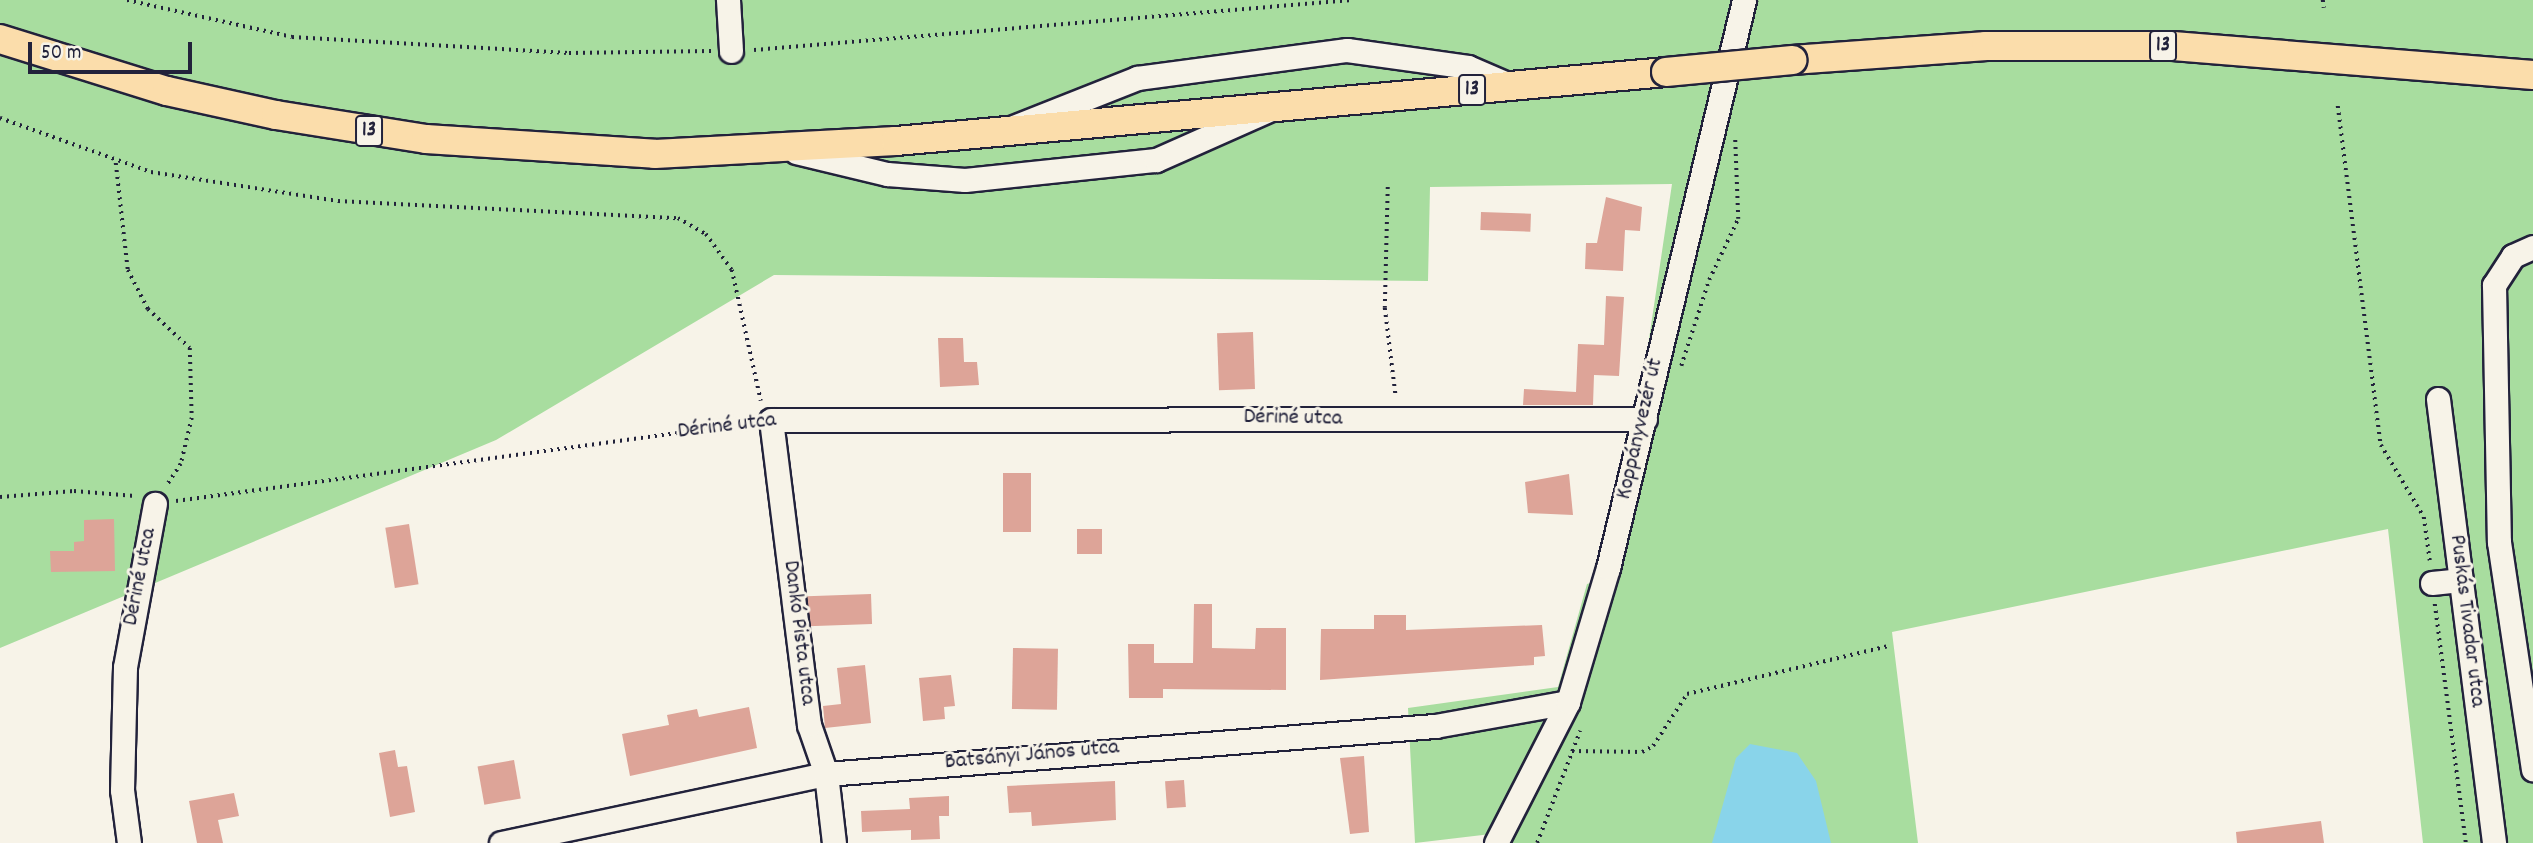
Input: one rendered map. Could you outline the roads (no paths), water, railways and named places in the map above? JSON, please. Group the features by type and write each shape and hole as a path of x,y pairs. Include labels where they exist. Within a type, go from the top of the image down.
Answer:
{"main road":[{"name":"13","path":"0,38 167,91 349,128 546,149 786,149 1792,60 1986,46 2173,46 2533,75"}],"street":[{"path":"728,0 731,51"},
{"name":"Koppányvezér út","path":"1496,843 1550,744 1568,702 1645,419 1744,0"},
{"path":"1006,131 1137,78 1347,50 1468,67 1512,86"},
{"path":"786,149 887,174 965,180 1156,160 1224,135 1277,105"},
{"path":"2533,247 2513,256 2494,285 2499,542 2533,769"},
{"name":"Puskás Tivadar utca","path":"2438,399 2494,843"},
{"name":"Dériné utca","path":"771,420 1645,419"},
{"name":"Dankó Pista utca","path":"771,420 809,725 826,774 834,843"},
{"name":"Dériné utca","path":"129,843 122,790 125,667 155,504"},
{"path":"2432,583 2460,580"},
{"name":"Batsányi János utca","path":"501,843 826,774 1435,726 1568,702"}],"water":[{"path":"1750,744 1797,753 1816,781 1831,843 1712,843 1736,758"}]}
